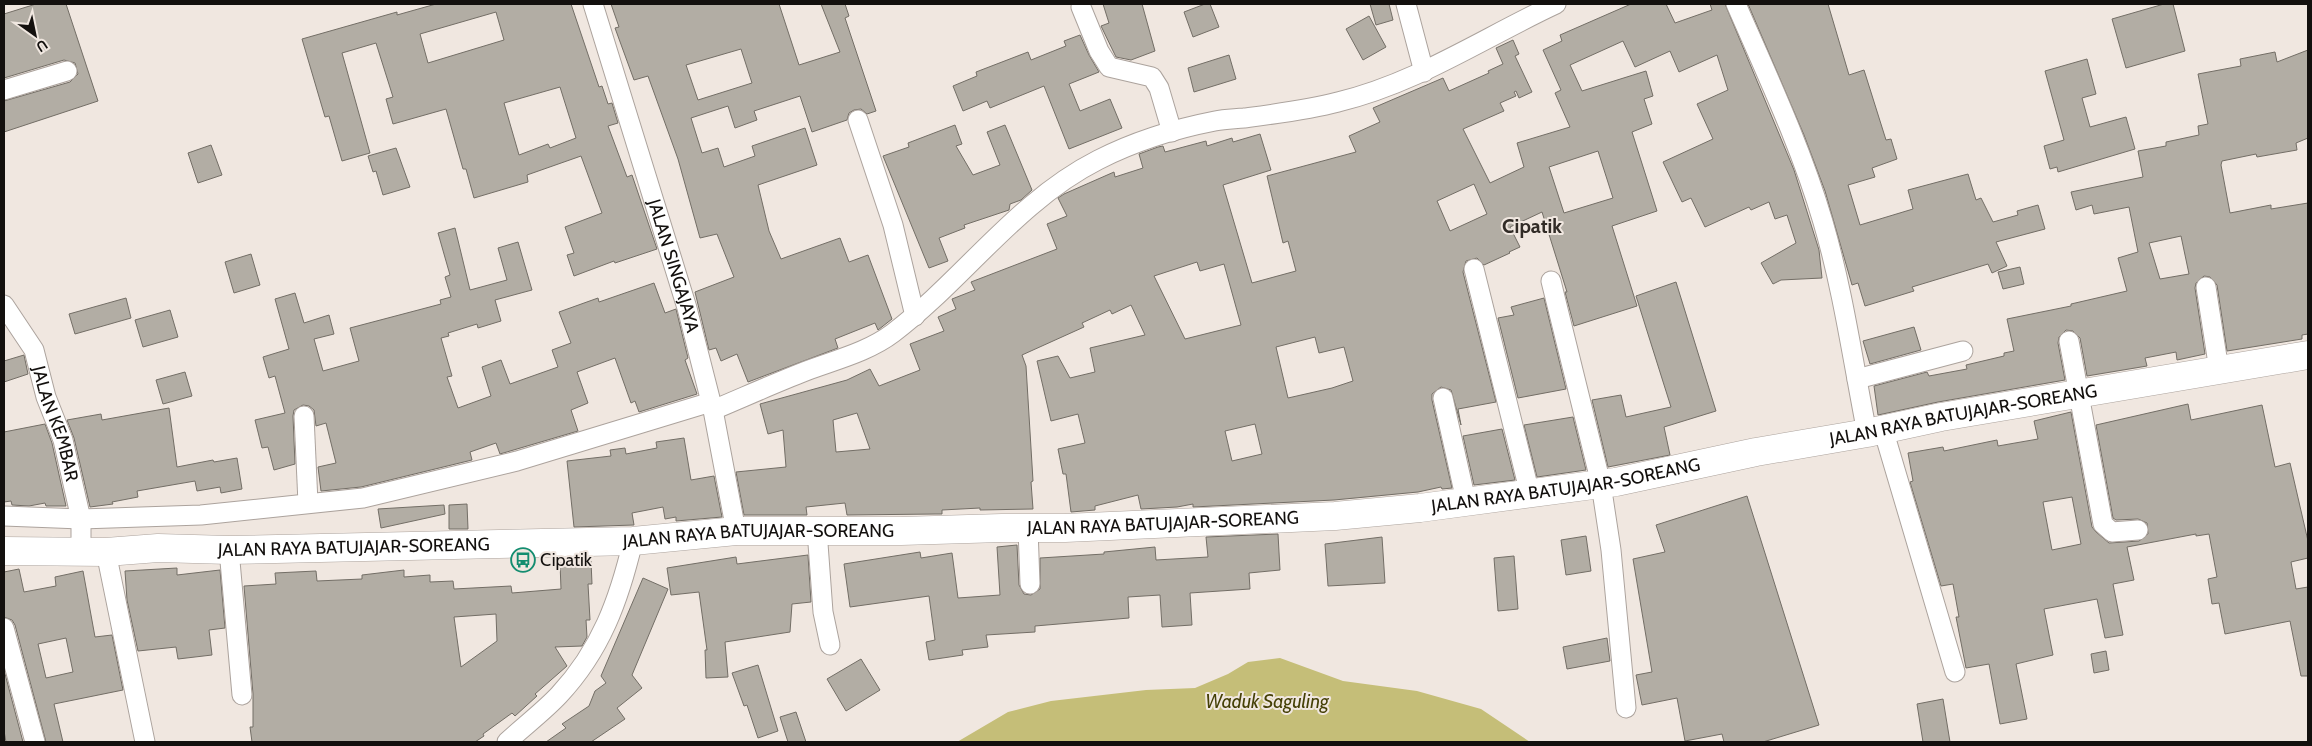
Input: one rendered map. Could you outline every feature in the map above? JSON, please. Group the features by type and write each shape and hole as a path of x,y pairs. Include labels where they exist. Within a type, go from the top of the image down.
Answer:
{"highway":[{"name":"JALAN RAYA BATUJAJAR-SOREANG","path":"4,550 86,537 158,548 229,550 633,541 736,531 901,531 1065,528 1335,516 1420,508 1601,484 1756,452 1942,417 2308,355"}],"street":[{"name":"JALAN SINGAJAYA","path":"593,4 681,290 712,406 736,531"},
{"path":"1406,4 1424,72"},
{"path":"4,516 86,537 201,515 363,498 517,461 712,406 870,347 891,335 915,316 1001,233 1074,174 1169,123 1243,118 1336,103 1369,94 1424,72 1528,10 1556,4"},
{"path":"1736,4 1796,144 1823,222 1857,379 1955,672"},
{"path":"1081,7 1109,67 1152,78 1159,88 1169,123"},
{"path":"4,90 66,71"},
{"path":"858,120 893,225 915,316"},
{"path":"1474,269 1530,494"},
{"path":"1551,281 1601,484 1611,550 1626,708"},
{"path":"2206,287 2219,370"},
{"name":"JALAN KEMBAR","path":"4,305 34,350 46,396 63,440 86,537 145,742"},
{"path":"2069,341 2103,524 2106,529 2112,532 2138,530"},
{"path":"1857,379 1963,351"},
{"path":"1443,398 1466,501"},
{"path":"304,416 308,503"},
{"path":"1028,528 1030,584"},
{"path":"817,530 823,612 830,645"},
{"path":"507,742 558,696 587,661 600,640 624,578 633,541"},
{"path":"229,550 242,695"},
{"path":"4,628 35,742"}],"water":[{"name":"Waduk Saguling","path":"1280,658 1343,681 1417,691 1481,709 1530,742 957,742 1008,712 1051,701 1146,690 1195,688 1228,674 1248,662"}],"building":[{"path":"36,4 66,4 98,101 4,132 4,101 70,82 78,74 75,63 64,60 4,78 4,14"},
{"path":"436,4 571,4 599,87 602,86 608,104 612,103 618,123 608,126 627,177 632,175 657,249 615,263 614,261 574,276 567,255 574,253 565,227 602,213 581,156 527,175 528,182 474,198 466,169 463,169 446,109 393,124 386,99 393,97 376,43 342,53 370,153 342,161 329,116 325,117 302,39 397,12 397,15","holes":["496,12 504,40 428,63 420,34","560,87 576,138 550,148 548,144 519,155 504,103"]},
{"path":"611,4 779,4 799,65 840,52 821,4 845,4 849,16 845,18 876,111 867,114 861,109 854,110 849,113 847,120 812,132 800,96 754,111 757,120 735,128 728,106 691,118 702,153 718,148 724,167 755,156 752,146 805,128 817,165 758,185 769,231 781,259 840,238 849,262 868,255 892,319 878,330 875,323 835,339 838,348 748,382 737,354 721,361 716,348 709,350 695,292 734,277 717,234 700,238 678,159 648,76 634,80 615,28 619,27","holes":["741,49 752,83 698,100 686,65"]},
{"path":"1103,4 1142,4 1155,51 1131,60 1116,57 1101,26 1109,23"},
{"path":"1210,4 1219,27 1193,37 1184,12"},
{"path":"1370,4 1389,4 1393,20 1376,25"},
{"path":"1631,4 1666,4 1675,23 1712,10 1710,4 1725,4 1794,170 1819,250 1822,278 1781,280 1773,284 1761,263 1796,243 1787,215 1775,219 1769,202 1751,210 1749,207 1705,227 1691,198 1682,202 1663,162 1713,139 1697,104 1728,90 1717,55 1679,72 1670,51 1635,67 1623,41 1570,65 1582,91 1646,71 1653,96 1644,99 1652,124 1632,132 1657,211 1612,226 1637,306 1574,326 1565,292 1567,292 1542,212 1510,227 1520,247 1484,265 1477,258 1466,261 1463,272 1496,402 1458,409 1461,425 1451,390 1441,387 1432,394 1452,488 1442,489 1441,487 1418,492 1334,500 1193,507 1193,504 1141,509 1138,495 1095,506 1095,510 1071,512 1066,474 1063,474 1058,449 1085,443 1078,414 1051,421 1037,361 1058,356 1070,378 1095,372 1090,348 1145,335 1131,305 1112,314 1110,310 1082,323 1084,327 1022,355 1026,366 1033,509 980,510 980,508 942,510 942,514 847,515 845,503 806,507 807,515 744,515 736,472 786,467 783,430 768,434 760,404 847,380 870,369 879,386 920,370 910,344 944,331 938,317 956,309 952,299 975,290 971,282 1057,249 1047,224 1067,216 1058,198 1064,194 1114,172 1115,177 1143,168 1139,154 1158,147 1163,146 1165,152 1206,141 1207,146 1232,138 1233,142 1260,134 1271,170 1223,185 1252,283 1296,271 1288,241 1283,243 1267,176 1356,152 1349,136 1380,122 1373,108 1443,78 1449,91 1489,73 1488,71 1503,64 1496,48 1513,40 1519,54 1515,56 1532,92 1519,98 1516,91 1514,92 1516,96 1500,103 1504,111 1463,129 1490,183 1524,167 1517,143 1570,127 1555,93 1561,90 1543,50 1562,41 1560,35","holes":["1598,151 1613,198 1564,213 1549,167","1474,184 1487,214 1450,231 1437,201","1197,262 1200,271 1224,264 1241,325 1185,339 1154,276","1315,337 1319,353 1344,347 1353,381 1288,398 1276,347","857,413 870,449 836,452 833,420","1255,424 1262,454 1232,461 1225,431"]},
{"path":"1748,4 1828,4 1849,75 1864,70 1886,140 1891,139 1897,159 1872,168 1875,177 1848,185 1860,225 1913,209 1908,190 1968,174 1976,200 1981,198 1993,222 2018,215 2017,211 2038,205 2045,229 1996,242 2007,266 1992,273 1988,264 1912,287 1914,291 1865,306 1858,283 1852,285 1825,191 1804,135"},
{"path":"2164,4 2173,4 2185,51 2126,68 2112,19"},
{"path":"1369,16 1386,47 1363,60 1346,29"},
{"path":"1080,35 1099,72 1069,84 1080,111 1110,99 1122,128 1069,149 1044,86 990,108 987,101 963,111 953,86 977,76 976,72 1028,52 1031,60 1066,46 1064,41"},
{"path":"2308,50 2308,138 2296,143 2297,150 2257,157 2256,154 2222,161 2221,165 2230,213 2271,205 2271,209 2308,203 2308,334 2302,335 2302,339 2227,351 2217,285 2210,277 2204,276 2196,283 2195,288 2205,354 2177,360 2176,352 2145,358 2147,366 2087,376 2080,338 2073,331 2066,330 2059,337 2058,343 2065,380 1938,402 1878,415 1874,386 1927,372 1929,376 1967,369 1966,365 2004,356 2004,353 2014,351 2007,319 2071,306 2071,304 2127,291 2118,258 2138,252 2129,207 2094,214 2092,205 2076,210 2071,192 2143,177 2138,151 2166,146 2166,142 2199,135 2198,126 2208,124 2198,74 2241,66 2240,59 2275,52 2277,62","holes":["2181,236 2189,274 2160,279 2149,243"]},
{"path":"1229,55 1236,79 1194,92 1188,68"},
{"path":"2087,59 2096,94 2082,98 2090,127 2126,117 2135,149 2058,172 2057,167 2050,169 2044,146 2064,140 2045,71"},
{"path":"955,125 962,144 956,146 973,175 1000,165 987,132 1005,125 1032,190 1021,200 1010,204 1009,210 964,225 965,228 939,238 948,261 929,268 883,156 909,147 908,143"},
{"path":"211,145 222,175 198,183 188,153"},
{"path":"396,148 410,187 383,195 376,171 373,172 368,156"},
{"path":"455,228 470,290 507,280 498,248 518,242 532,290 495,300 501,321 478,328 477,324 448,333 449,336 441,338 452,376 447,377 458,408 491,396 482,367 501,360 510,384 558,367 552,350 571,343 559,312 598,298 599,302 654,283 665,313 676,309 688,358 685,360 697,394 639,412 635,401 631,403 615,358 577,372 588,403 571,410 578,431 500,454 496,443 470,452 472,460 361,487 321,491 318,467 336,463 326,423 316,426 314,410 309,406 303,405 294,410 293,416 295,464 274,470 268,447 262,448 255,420 285,413 275,376 269,378 263,357 289,349 275,299 295,293 304,323 329,315 334,334 314,339 323,371 359,361 350,328 441,304 440,300 451,297 445,277 450,275 438,233"},
{"path":"251,254 260,285 234,293 225,262"},
{"path":"2020,267 2024,284 2003,289 1998,272"},
{"path":"1676,282 1716,411 1664,427 1670,455 1608,467 1592,400 1621,395 1626,417 1671,407 1636,296"},
{"path":"126,298 131,318 75,334 69,314"},
{"path":"1544,298 1566,389 1518,398 1498,318 1514,315 1511,307"},
{"path":"170,310 178,337 143,347 135,320"},
{"path":"1914,327 1921,350 1870,364 1863,341"},
{"path":"24,355 28,374 4,382 4,361"},
{"path":"185,372 192,396 163,404 156,380"},
{"path":"2188,404 2191,420 2262,405 2275,467 2290,463 2308,541 2308,558 2291,562 2296,589 2308,587 2308,676 2301,676 2290,621 2225,634 2219,603 2212,604 2208,579 2217,577 2209,534 2196,536 2196,534 2127,547 2134,580 2113,584 2123,635 2105,638 2097,599 2044,609 2053,655 2016,664 2027,719 2000,724 1989,664 1966,668 1956,617 1959,617 1953,584 1941,586 1910,482 1913,481 1908,453 1943,447 1944,451 1997,440 1998,446 2038,439 2034,421 2071,412 2092,527 2109,543 2139,541 2148,534 2147,523 2138,519 2116,520 2113,518 2096,425","holes":["2072,497 2081,544 2052,550 2043,502"]},
{"path":"169,408 177,467 213,460 214,462 237,458 242,489 221,493 220,487 197,491 195,481 137,491 138,497 112,502 113,504 90,507 74,438 67,420 101,414 102,420"},
{"path":"1573,417 1586,470 1537,477 1524,425"},
{"path":"45,424 52,443 66,506 46,506 45,503 29,506 12,505 11,501 4,502 4,432"},
{"path":"1502,429 1515,480 1474,485 1463,436"},
{"path":"684,438 691,480 714,476 722,517 676,521 676,517 665,519 663,507 632,513 634,525 574,527 567,461 611,456 610,450 625,448 626,454 657,448 656,442"},
{"path":"1747,496 1819,725 1763,742 1724,742 1722,734 1685,741 1677,698 1642,705 1636,675 1652,672 1633,559 1665,552 1656,525"},
{"path":"467,504 468,529 449,529 449,505"},
{"path":"444,505 445,514 381,528 378,509"},
{"path":"1278,534 1280,570 1249,573 1250,589 1190,593 1192,625 1162,627 1160,595 1128,597 1129,618 1035,626 1035,632 986,635 988,647 962,650 963,655 929,660 926,642 935,640 929,596 850,607 844,564 920,552 921,558 952,553 958,598 1000,595 997,547 1017,545 1019,585 1024,594 1031,595 1040,589 1040,558 1104,554 1104,552 1155,547 1156,560 1208,557 1206,537"},
{"path":"1586,536 1591,571 1566,575 1561,540"},
{"path":"1382,537 1385,583 1328,586 1325,544"},
{"path":"808,555 811,602 792,604 790,632 725,642 728,677 706,678 705,650 707,650 699,592 671,595 667,568 736,557 737,564"},
{"path":"1514,556 1518,609 1498,611 1494,558"},
{"path":"591,561 592,584 588,584 590,620 586,620 587,637 582,646 555,647 567,666 535,694 537,696 515,716 512,713 475,742 252,742 250,727 253,727 253,694 244,586 276,584 275,573 316,571 317,581 362,579 362,575 404,570 404,577 430,575 430,582 453,581 454,589 511,586 512,593 561,589 560,563","holes":["496,614 497,641 461,667 454,617"]},
{"path":"177,568 177,575 220,570 225,628 209,630 212,655 178,659 176,647 138,651 127,600 125,571"},
{"path":"19,569 24,592 56,586 55,577 83,571 95,637 112,635 123,690 54,704 63,742 46,742 15,625 12,620 4,617 4,572","holes":["66,638 73,672 46,678 38,644"]},
{"path":"643,578 668,589 632,675 642,688 617,708 625,719 591,742 546,742 566,728 562,724 589,706 595,691 606,683 601,676"},
{"path":"1607,638 1610,661 1567,669 1563,647"},
{"path":"2106,651 2109,670 2094,673 2091,654"},
{"path":"861,659 880,690 846,711 827,679"},
{"path":"758,665 778,731 758,738 747,705 744,706 732,673"},
{"path":"4,670 23,742 6,742 4,731"},
{"path":"1943,699 1950,742 1923,742 1917,704"},
{"path":"796,712 806,742 788,742 780,717"}],"place":[{"name":"Cipatik","path":"523,560"}],"district":[{"name":"Cipatik","path":"1532,226"}]}
